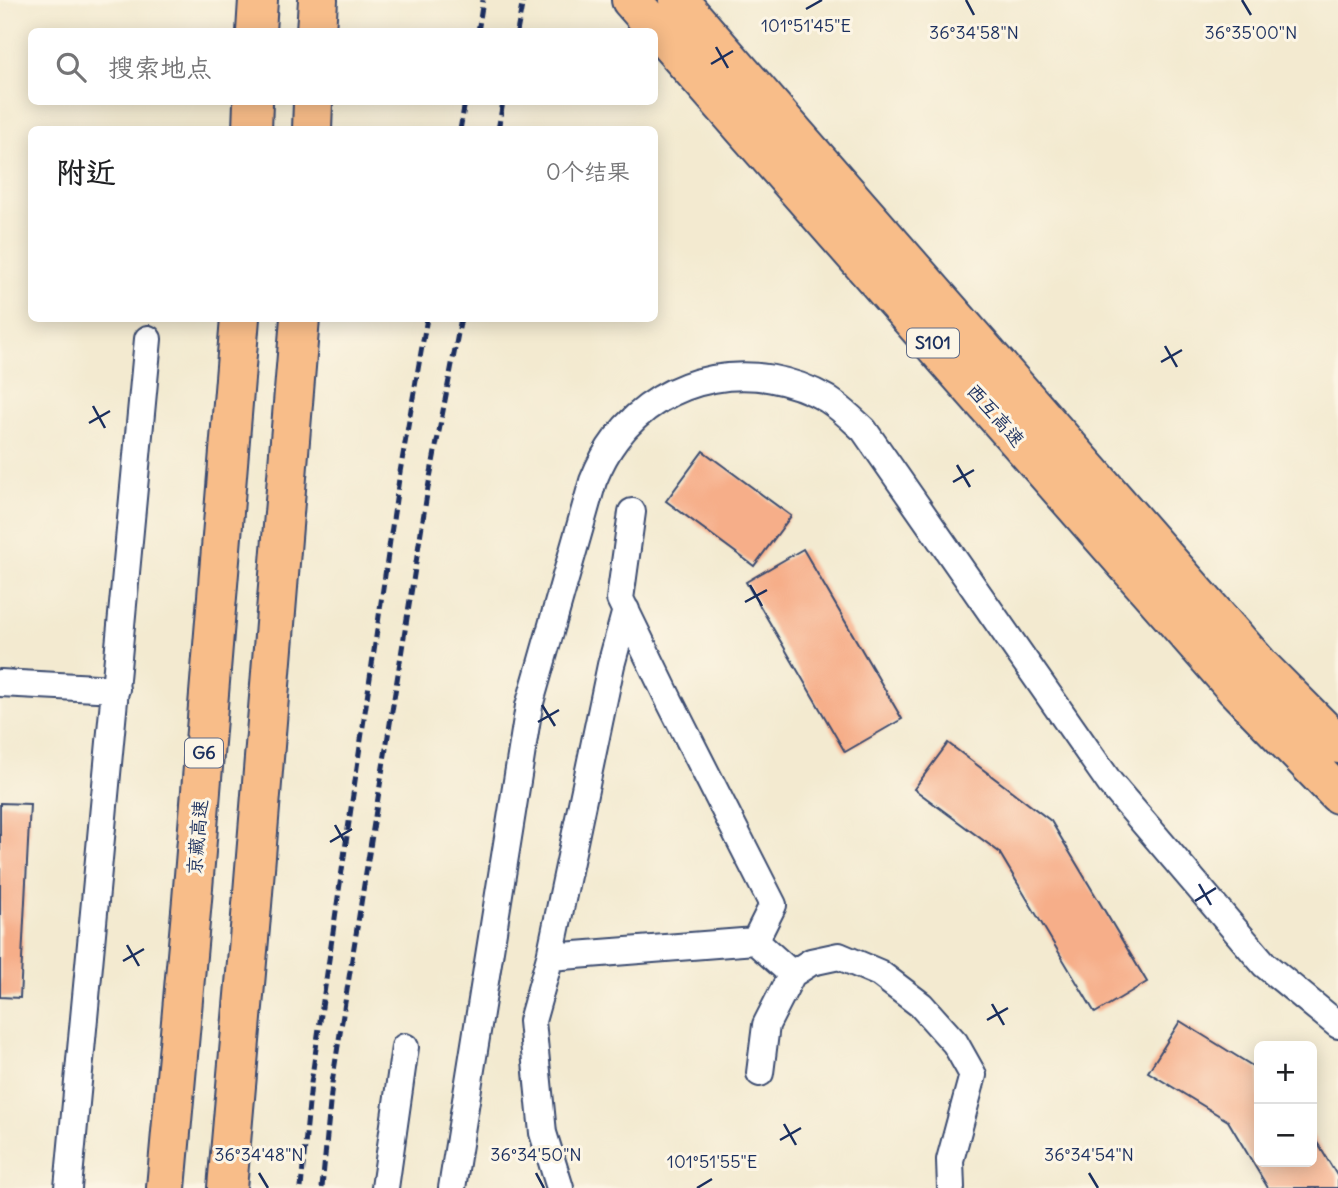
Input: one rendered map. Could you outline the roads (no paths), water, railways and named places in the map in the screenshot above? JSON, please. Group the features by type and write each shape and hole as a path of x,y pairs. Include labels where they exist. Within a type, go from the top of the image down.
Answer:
{"highway":[{"path":"256,28 258,0"},
{"path":"316,28 317,0"},
{"name":"西互高速","path":"631,0 657,28"},
{"name":"西互高速","path":"678,0 1247,676 1338,793"},
{"name":"西互高速","path":"658,30 1247,676 1338,744"},
{"path":"252,126 253,105"},
{"path":"312,126 313,105"},
{"name":"京藏高速","path":"166,1188 194,886 240,322"},
{"path":"227,1188 300,322"}],"street":[{"path":"68,1188 148,339"},
{"path":"452,1188 529,706 593,481 616,438 642,412 673,392 720,377 743,375 788,382 829,401 848,414 864,430 1110,783 1265,965 1338,1025"},
{"path":"632,512 620,600 773,905 755,941"},
{"path":"559,1188 543,1133 532,1021 550,957 625,610"},
{"path":"0,683 116,690"},
{"path":"550,957 755,941 792,974"},
{"path":"760,1073 766,1026 792,974 811,962 839,956 879,973 921,1005 955,1043 973,1075 950,1160 951,1188"},
{"path":"385,1188 405,1047"}],"railway":[{"path":"479,28 483,0"},
{"path":"518,28 523,0"},
{"path":"461,126 464,105"},
{"path":"499,126 502,105"},
{"path":"301,1188 311,1083 400,472 426,322"},
{"path":"322,1188 332,1083 428,488 460,322"}]}
